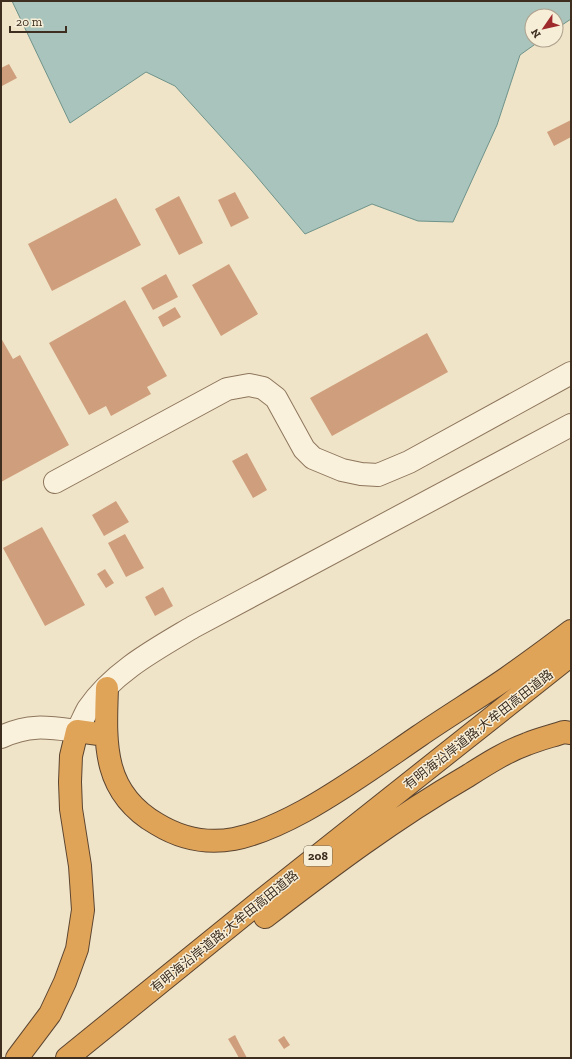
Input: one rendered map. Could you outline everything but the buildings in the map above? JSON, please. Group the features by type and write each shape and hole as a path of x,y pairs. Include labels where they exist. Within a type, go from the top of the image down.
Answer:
{"highway":[{"path":"106,688 106,735 110,766 117,784 128,802 147,819 168,831 191,838 212,840 233,839 273,826 321,801 366,773 506,679 571,631"},
{"name":"有明海沿岸道路;大牟田高田道路","path":"67,1058 262,900 571,656"},
{"path":"17,1058 50,1014 65,982 77,948 83,910 80,866 71,810 70,782 71,756 77,731 106,735"},
{"path":"74,1058 113,1032 354,850 413,809 498,758 526,744 564,732 571,733"}],"street":[{"path":"55,482 227,390 249,385 263,388 276,398 304,449 313,458 342,470 360,474 378,475 409,462 571,373"},
{"path":"1,737 32,727 77,731 89,709 106,688 121,674 150,652 193,626 571,425"}],"water":[{"path":"12,1 571,1 571,19 564,24 564,8 524,8 524,48 530,48 520,55 497,125 453,222 418,221 372,204 305,234 252,171 175,86 146,72 70,123"}]}
